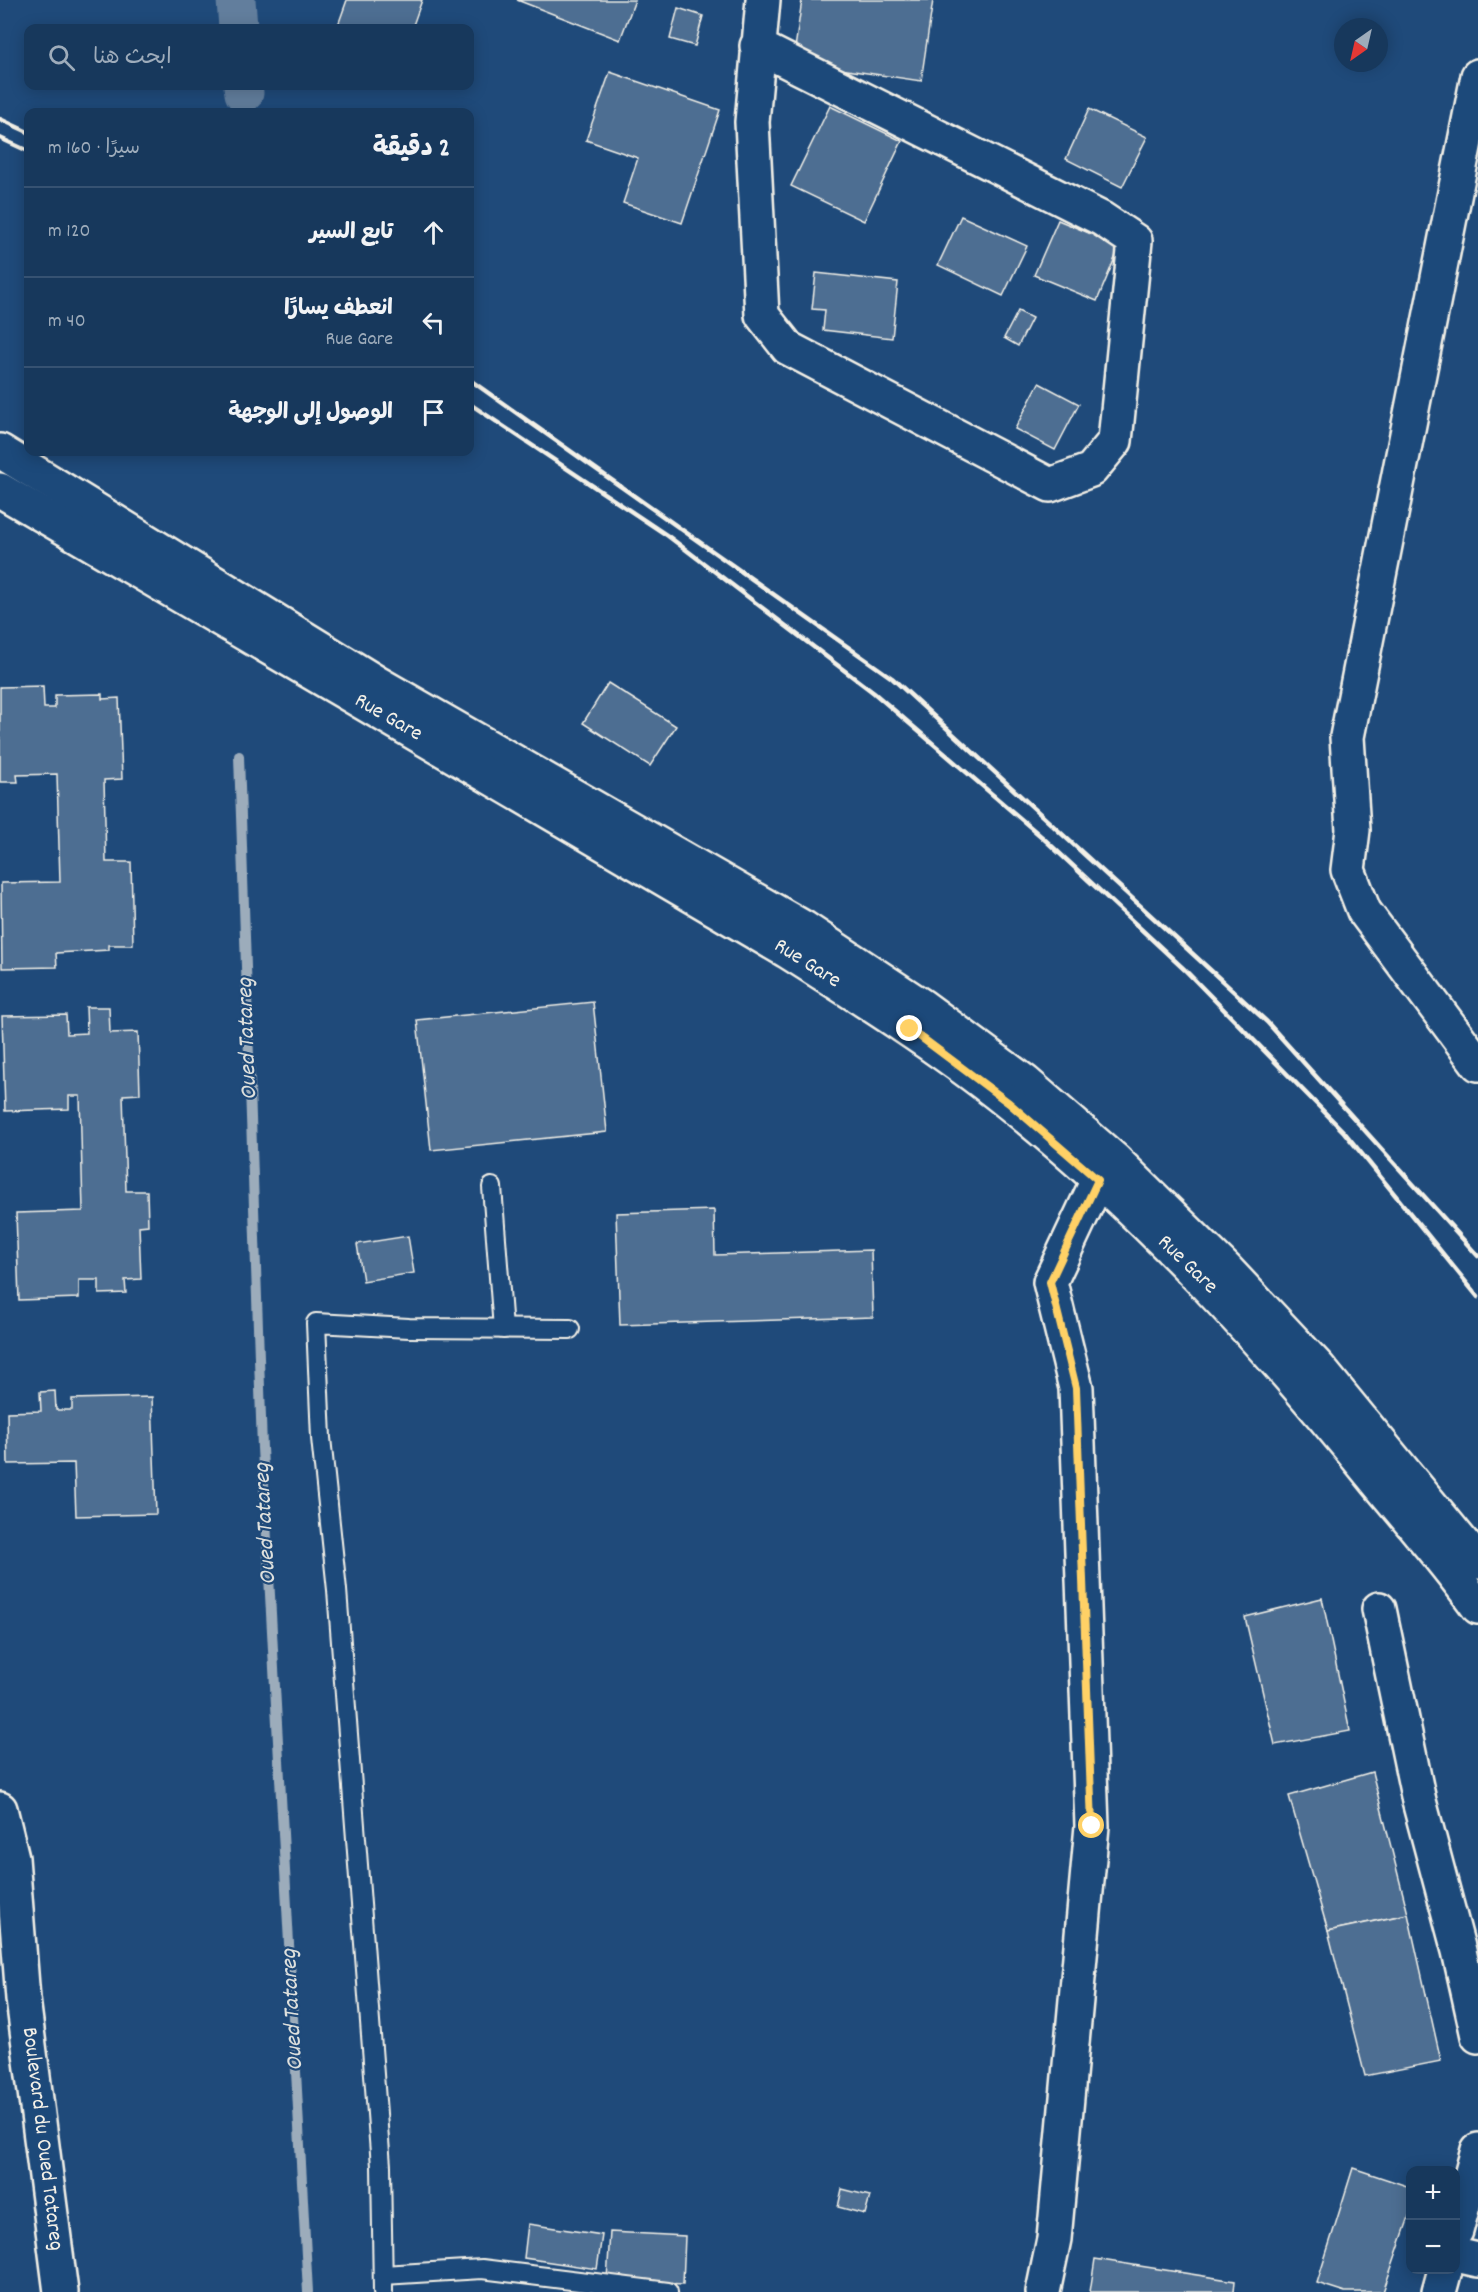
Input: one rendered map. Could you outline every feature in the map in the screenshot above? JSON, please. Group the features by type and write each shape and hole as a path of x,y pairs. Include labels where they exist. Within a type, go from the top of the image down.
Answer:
{"street":[{"path":"757,46 1102,219 1135,241 1115,441 1091,470 1050,485 788,348 762,315 752,122 757,46 763,0"},
{"path":"1478,76 1347,737 1353,830 1348,870 1364,911 1478,1064"},
{"name":"Rue Gare","path":"0,452 377,683 804,928 922,1006 1025,1082 1115,1160 1225,1268 1310,1358 1478,1562"},
{"name":"Rue Gare","path":"0,490 787,951 910,1029 1009,1103 1098,1180 1208,1284 1296,1381 1478,1607"},
{"path":"1043,2292 1054,2239 1092,1826 1076,1388 1050,1282 1098,1180"},
{"path":"1379,1609 1419,1801 1459,1951 1478,2036"},
{"name":"Boulevard du Oued Tatareg","path":"0,1809 12,1858 23,1999 61,2292"},
{"path":"1458,2220 1478,2150"},
{"path":"1460,2256 1478,2260"},
{"path":"1439,2292 1444,2274"}],"lane":[{"path":"492,1187 503,1329"},
{"path":"570,1329 316,1323 321,1438 337,1590 381,2166 383,2283 482,2269 668,2292"}],"building":[{"path":"347,0 422,0 413,24 338,24"},
{"path":"517,0 635,0 620,40"},
{"path":"802,0 933,0 921,81 793,62"},
{"path":"678,8 703,16 695,46 670,39"},
{"path":"610,72 720,110 682,223 623,203 638,158 586,140"},
{"path":"830,106 902,141 864,221 791,186"},
{"path":"1089,109 1147,137 1122,187 1066,159"},
{"path":"961,216 1027,246 1003,296 938,265"},
{"path":"1058,220 1120,246 1097,301 1034,275"},
{"path":"816,273 898,282 892,338 823,330 825,310 812,309"},
{"path":"1018,311 1032,318 1018,346 1004,338"},
{"path":"1039,383 1079,404 1055,450 1015,429"},
{"path":"608,683 676,726 650,766 583,723"},
{"path":"43,686 44,708 55,708 55,695 102,694 102,699 119,698 122,779 104,780 106,862 131,862 133,945 109,945 109,950 56,953 57,967 2,968 1,883 60,882 57,774 17,775 18,782 0,782 0,687"},
{"path":"593,1002 607,1132 431,1150 417,1020"},
{"path":"86,1007 109,1007 110,1033 138,1032 140,1094 123,1095 126,1191 147,1191 148,1225 139,1226 141,1279 125,1280 126,1293 99,1294 99,1280 79,1280 79,1298 19,1300 16,1213 83,1211 80,1096 69,1096 69,1109 5,1111 2,1016 66,1015 67,1034 87,1033"},
{"path":"714,1210 715,1255 871,1250 873,1317 620,1325 616,1213"},
{"path":"408,1236 414,1273 363,1281 357,1244"},
{"path":"55,1391 56,1410 72,1410 72,1399 152,1397 156,1514 76,1516 74,1463 8,1464 7,1412 41,1411 40,1392"},
{"path":"1322,1598 1350,1731 1275,1745 1245,1617"},
{"path":"1372,1772 1408,1914 1328,1931 1289,1796"},
{"path":"1408,1914 1441,2061 1365,2076 1328,1931"},
{"path":"1353,2168 1406,2186 1406,2226 1383,2292 1345,2292 1317,2283"},
{"path":"842,2189 870,2196 865,2214 838,2207"},
{"path":"528,2224 602,2235 597,2269 524,2258"},
{"path":"610,2232 685,2236 683,2284 607,2280"},
{"path":"1095,2259 1235,2281 1234,2292 1090,2292"}],"waterway":[{"name":"Oued Tatareg","path":"236,0 238,24"},
{"name":"Oued Tatareg","path":"239,756 262,1448 308,2292"}],"railway":[{"path":"0,119 24,130"},
{"path":"0,138 24,149"},
{"path":"474,383 892,678 1267,1022 1478,1256"},
{"path":"474,407 668,536 874,693 1042,837 1185,970 1344,1132 1478,1297"}],"route":[{"path":"910,1029 1009,1103 1098,1180 1050,1282 1076,1388 1092,1826"}]}
